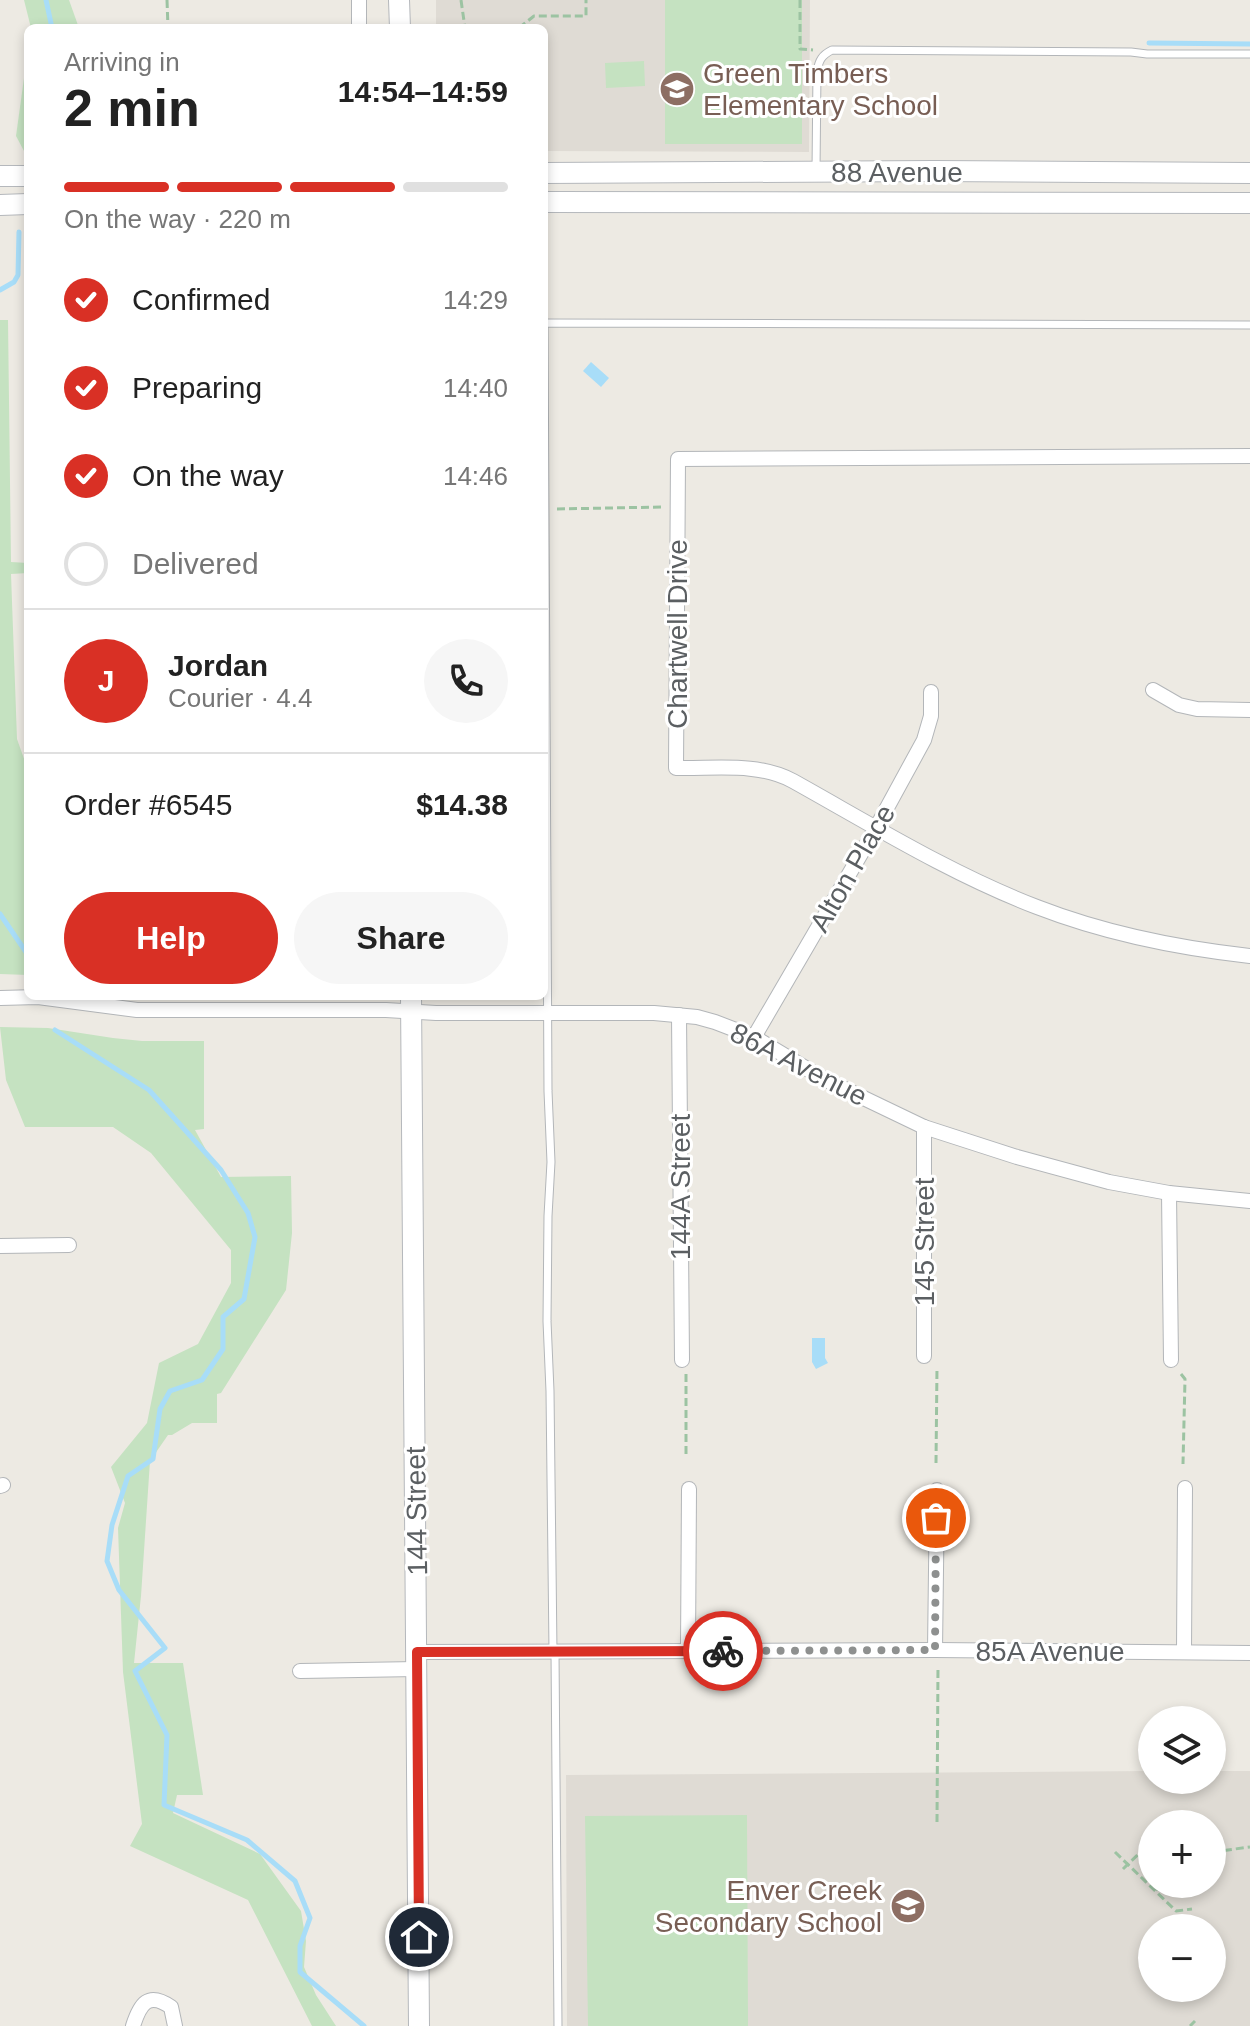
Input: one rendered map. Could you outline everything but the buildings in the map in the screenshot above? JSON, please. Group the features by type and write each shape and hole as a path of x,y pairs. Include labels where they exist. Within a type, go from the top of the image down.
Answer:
{"main road":[{"path":"399,0 400,24"},
{"path":"413,0 413,24"},
{"name":"88 Avenue","path":"548,173 1250,173"},
{"path":"0,176 24,176"},
{"name":"88 Avenue","path":"548,202 1250,203"},
{"path":"0,205 24,204"},
{"name":"144 Street","path":"411,1004 419,2026"}],"street":[{"path":"359,0 359,24"},
{"name":"Chartwell Drive","path":"1250,456 678,459 676,768 771,771 952,869 1038,907 1129,935 1250,956"},
{"path":"1153,690 1179,705 1197,709 1250,710"},
{"name":"Alton Place","path":"754,1037 924,740 931,716 931,692"},
{"name":"86A Avenue","path":"0,998 24,997"},
{"name":"86A Avenue","path":"61,1000 137,1010 195,1003 386,1010 411,1004 436,1013 679,1015 715,1022 754,1037 837,1085 924,1127 985,1148 1079,1174 1169,1193 1250,1201"},
{"name":"144A Street","path":"679,1015 684,1366"},
{"name":"145 Street","path":"924,1127 924,1356"},
{"path":"1169,1193 1171,1360"},
{"path":"0,1246 69,1245"},
{"path":"1184,1651 1185,1488"},
{"path":"688,1651 689,1489"},
{"path":"936,1657 937,1490"},
{"name":"85A Avenue","path":"300,1671 554,1651 936,1657 1184,1651 1250,1653"},
{"path":"133,2026 143,2003 150,2000 161,2000 171,2007 175,2026"}],"lane":[{"path":"816,172 817,71 819,60 832,50 1250,54"},
{"path":"548,323 1250,325"},
{"path":"548,1000 551,1162 547,1321 558,2026"}],"path":[{"path":"167,0 168,24"},
{"path":"461,0 464,24"},
{"path":"524,24 534,16 586,16 586,0"},
{"path":"800,0 800,49 813,50"},
{"path":"548,509 677,507"},
{"path":"924,1356 937,1367 936,1463"},
{"path":"1171,1360 1185,1379 1183,1464"},
{"path":"684,1366 686,1454"},
{"path":"936,1657 937,1822"},
{"path":"1226,1850 1250,1847"},
{"path":"1115,1852 1138,1873"},
{"path":"1123,1869 1138,1854"},
{"path":"1164,1898 1176,1911 1192,1909"},
{"path":"1190,2026 1195,2021"}],"shaded area":[{"name":"Green Timbers Elementary School","path":"436,0 810,0 809,152 548,151 548,24 436,24"},
{"name":"Enver Creek Secondary School","path":"1138,1771 1138,1794 1226,1794 1226,1771 1250,1771 1250,2026 567,2026 566,1775"}],"green space":[{"path":"24,0 69,0 78,24 30,24"},
{"path":"665,0 802,0 802,144 665,144"},
{"path":"644,61 645,86 606,88 605,63"},
{"path":"24,78 24,151 16,136"},
{"path":"0,320 8,320 11,562 24,563 24,573 11,574 17,739 24,759 24,975 0,974"},
{"path":"0,1027 48,1028 142,1041 204,1041 204,1129 195,1130 221,1177 291,1176 292,1233 286,1290 221,1393 217,1394 217,1423 192,1423 168,1435 150,1461 134,1663 183,1663 203,1795 177,1795 173,1813 260,1854 301,1911 306,1941 304,1967 316,1995 336,2026 312,2026 248,1900 130,1846 142,1824 123,1672 118,1528 125,1503 111,1467 147,1423 159,1363 198,1344 231,1283 231,1250 151,1153 113,1127 25,1127 6,1080"},
{"path":"747,1815 748,2026 588,2026 585,1816"}],"water":[{"path":"591,362 609,378 601,387 583,371"},
{"path":"812,1338 825,1338 828,1363 816,1369 812,1362"}],"waterway":[{"path":"46,0 51,24"},
{"path":"1149,43 1250,44"},
{"path":"0,290 14,282 18,275 19,232"},
{"path":"0,914 24,949"},
{"path":"55,1030 149,1090 221,1170 248,1213 255,1237 244,1299 223,1317 223,1349 202,1380 170,1391 160,1409 153,1459 128,1476 112,1525 107,1561 119,1590 165,1648 135,1671 167,1735 164,1805 247,1840 295,1881 310,1918 300,1946 300,1972 364,2026"}],"way so far":[{"path":"723,1651 935,1650 936,1518"}],"place":[{"name":"Green Timbers Elementary School","path":"677,89"},
{"name":"Enver Creek Secondary School","path":"908,1906"}],"route":[{"path":"419,1937 417,1652 723,1651"}]}
